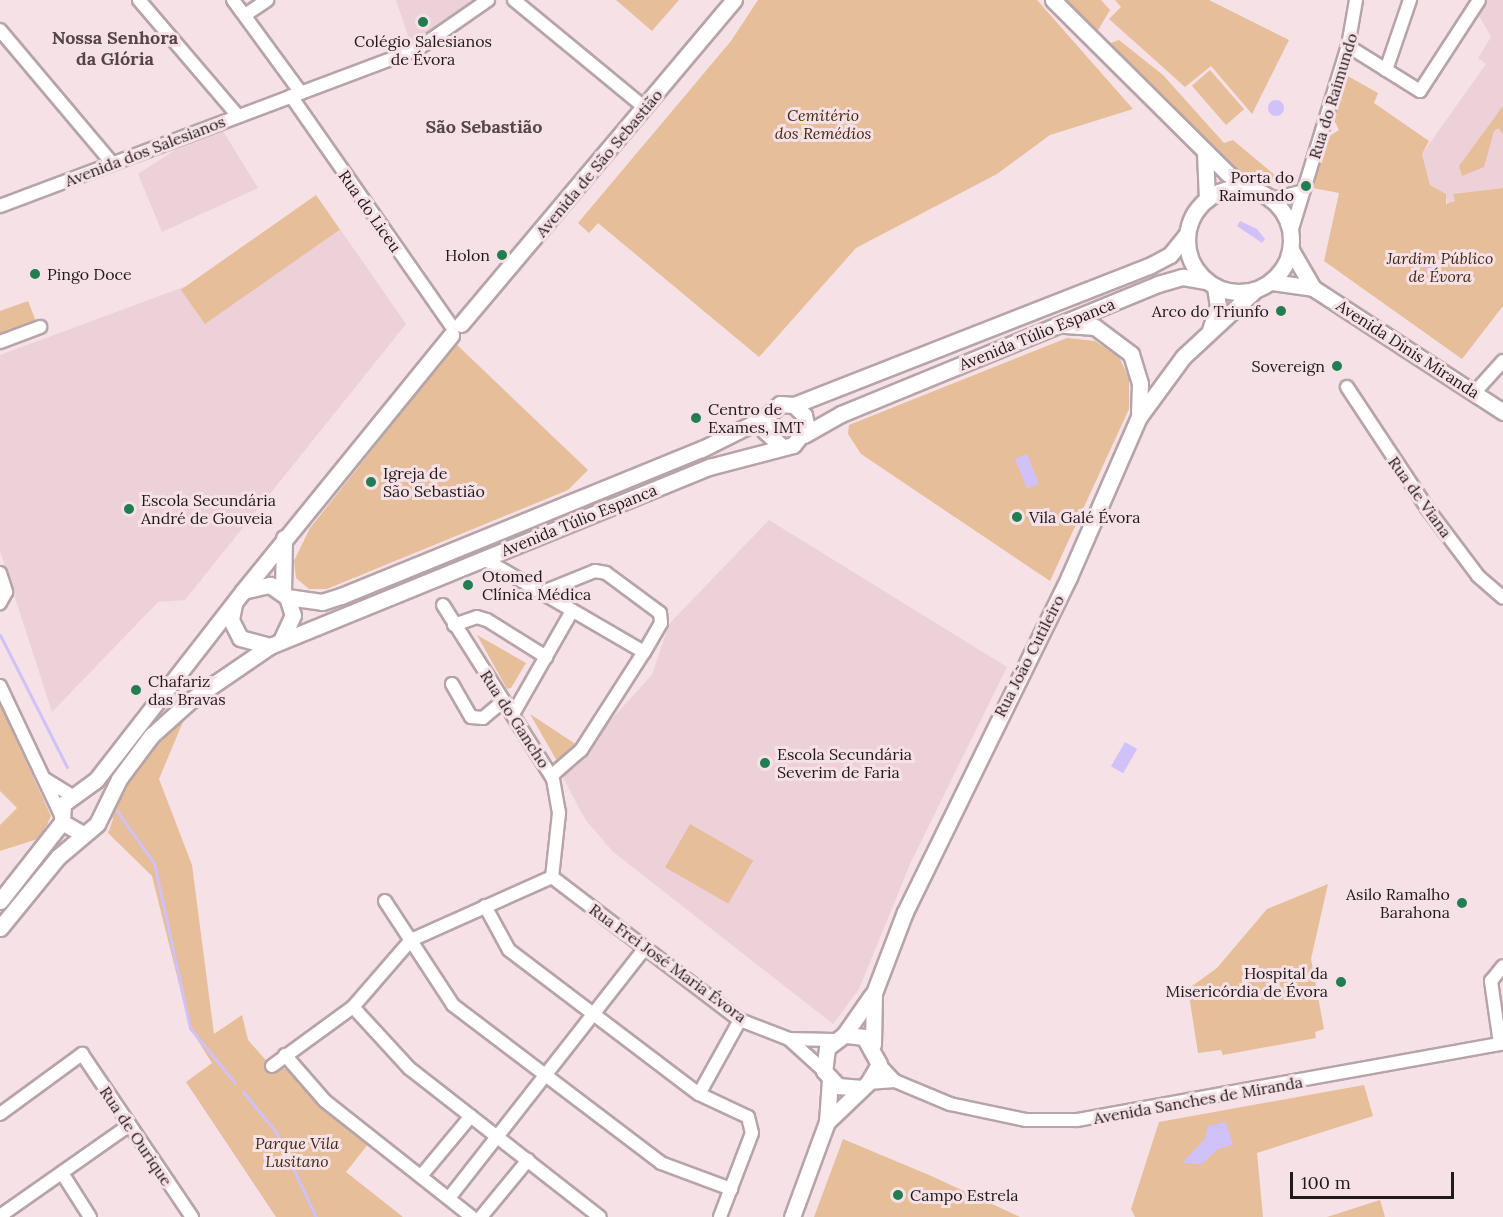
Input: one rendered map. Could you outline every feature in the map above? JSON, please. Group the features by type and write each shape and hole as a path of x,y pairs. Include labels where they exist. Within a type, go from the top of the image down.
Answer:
{"main road":[{"name":"Avenida de São Sebastião","path":"239,595 454,328 645,108 734,0"},
{"path":"1053,0 1202,145 1227,173 1272,200 1291,232 1291,250 1272,282 1254,291 1211,284 1191,260 1187,234 1207,199 1209,167 1202,145"},
{"path":"1207,199 1236,188 1251,189"},
{"name":"Avenida Túlio Espanca","path":"239,595 260,584 285,595 322,602 341,596 702,449 766,417 780,404 794,405 1151,265 1170,255 1187,234"},
{"name":"Avenida Dinis Miranda","path":"1291,250 1313,288"},
{"name":"Avenida Túlio Espanca","path":"0,928 81,833 93,829 100,813 151,736 191,700 275,643 709,467 780,445 793,445 804,435 841,414 1183,277 1211,284"},
{"name":"Avenida Dinis Miranda","path":"1272,282 1313,288 1503,412"},
{"name":"Rua João Cutileiro","path":"1208,334 1218,306 1211,284"},
{"name":"Rua João Cutileiro","path":"792,1217 827,1122 827,1075 839,1038 874,993 954,804 1069,577 1139,417 1165,377 1254,291"},
{"path":"1059,325 1095,327 1126,349 1140,384 1139,417"},
{"path":"794,405 804,415 804,435"},
{"path":"766,417 768,437 780,445"},
{"path":"239,595 231,620 240,638 275,643 293,615 285,595 284,538"},
{"path":"0,901 62,818 76,795 239,595"},
{"path":"76,795 91,797 100,813"},
{"path":"62,818 81,833"},
{"name":"Rua João Cutileiro","path":"827,1122 864,1085 879,1065 873,1044 874,993"},
{"path":"839,1038 873,1044"},
{"path":"827,1075 864,1085"}],"street":[{"path":"139,0 238,116"},
{"name":"Rua do Liceu","path":"233,0 454,328"},
{"path":"244,15 267,0"},
{"name":"Avenida dos Salesianos","path":"2,201 112,163 416,50 488,0"},
{"path":"514,0 645,108"},
{"name":"Rua do Raimundo","path":"1291,232 1348,46 1356,0"},
{"path":"1386,70 1410,0"},
{"path":"1348,46 1420,91 1479,0"},
{"path":"0,30 112,163"},
{"path":"1272,200 1303,191"},
{"path":"0,342 40,327"},
{"path":"1475,392 1503,361"},
{"name":"Rua de Viana","path":"1347,387 1427,508 1478,576 1503,598"},
{"path":"507,570 504,557 513,547"},
{"path":"484,559 507,570 572,611 644,651"},
{"path":"543,592 595,571 606,573 660,613 661,623 581,750 552,775"},
{"path":"0,573 6,592 0,603"},
{"name":"Rua do Gancho","path":"443,605 552,775 559,813 552,878"},
{"path":"513,714 572,611"},
{"path":"454,625 477,617 487,620 546,657"},
{"path":"452,684 471,717 483,718 503,701"},
{"path":"0,686 62,818"},
{"path":"44,779 76,795"},
{"path":"272,1066 353,1007 411,940 552,878"},
{"name":"Rua Frei José Maria Évora","path":"552,878 740,1020 789,1039 827,1075"},
{"path":"385,901 453,1005 661,1163 730,1189"},
{"path":"485,906 508,950 699,1094 744,1112 750,1122 752,1133 720,1217"},
{"path":"449,1198 645,948"},
{"path":"1502,1044 1490,988 1503,966"},
{"path":"353,1007 390,1051 600,1217"},
{"path":"699,1094 740,1020"},
{"name":"Rua Frei José Maria Évora","path":"789,1039 839,1038"},
{"name":"Avenida Sanches de Miranda","path":"879,1065 895,1081 950,1104 1026,1120 1077,1120 1502,1044"},
{"name":"Rua de Ourique","path":"0,1114 82,1054 128,1126 192,1217"},
{"path":"285,1055 325,1101 472,1217"},
{"name":"Avenida Sanches de Miranda","path":"864,1085 895,1081"},
{"path":"421,1176 471,1116"},
{"path":"0,1216 128,1126"},
{"path":"481,1217 528,1160"},
{"path":"62,1173 90,1217"}],"shaded area":[{"name":"Colégio Salesianos de Évora","path":"396,0 474,0 411,44"},
{"path":"1482,0 1503,0 1503,188 1454,194 1455,201 1448,205 1445,194 1430,185 1422,154 1486,64 1478,58 1491,37 1476,10"},
{"path":"1273,100 1279,100 1284,108 1282,114 1273,116 1268,111 1268,105"},
{"path":"223,131 258,188 162,232 138,174 178,148"},
{"path":"1240,221 1257,229 1265,239 1262,243 1237,226"},
{"name":"Escola Secundária André de Gouveia","path":"340,229 406,324 185,600 158,602 52,712 0,551 0,355"},
{"path":"1027,454 1039,484 1027,489 1015,459"},
{"name":"Escola Secundária Severim de Faria","path":"769,520 1007,667 910,864 859,989 833,1024 612,851 585,819 561,774 652,675 669,624"},
{"path":"1125,742 1137,749 1123,773 1111,766"},
{"path":"1226,1122 1233,1145 1218,1149 1202,1164 1182,1163 1205,1139 1208,1126"}],"green space":[{"path":"616,0 679,0 652,31"},
{"name":"Cemitério dos Remédios","path":"758,0 1037,0 1133,109 1050,135 997,174 856,248 759,357 598,223 589,233 578,223 731,41"},
{"path":"1063,0 1101,0 1110,10 1097,32"},
{"path":"1115,0 1209,0 1289,40 1252,114 1211,66 1185,87 1109,19 1121,7"},
{"path":"1119,40 1163,75 1224,143 1233,140 1283,182 1280,187 1264,175 1243,176 1226,163 1108,44"},
{"path":"1210,70 1244,109 1226,125 1192,86"},
{"name":"Jardim Público de Évora","path":"1346,75 1378,93 1374,103 1429,141 1422,154 1430,185 1446,194 1446,204 1455,201 1453,194 1503,188 1503,306 1462,359 1324,261 1339,193 1313,188 1328,137 1339,130 1333,118"},
{"path":"1503,106 1503,135 1499,128 1494,131 1484,167 1462,176 1459,166"},
{"path":"316,195 340,229 205,324 181,290"},
{"path":"28,301 37,324 0,337 0,311"},
{"name":"Vila Galé Évora","path":"1067,338 1095,341 1119,357 1129,378 1129,409 1050,581 861,454 848,434 849,425"},
{"path":"456,344 588,470 568,490 327,589 309,589 296,578 294,561 310,528"},
{"path":"477,635 526,663 511,688 507,689"},
{"path":"0,704 51,816 41,838 0,851 0,825 17,808 0,791"},
{"name":"Parque Vila Lusitano","path":"190,705 159,779 192,865 214,1034 242,1015 248,1040 271,1066 295,1071 323,1106 369,1143 346,1172 403,1217 276,1217 186,1082 212,1063 190,1028 152,876 108,833 113,819 109,808 123,779"},
{"path":"530,714 577,745 570,757 557,761"},
{"path":"690,824 753,860 728,904 665,867"},
{"path":"1328,884 1311,959 1324,1029 1315,1032 1316,1038 1223,1055 1221,1050 1198,1053 1188,989 1217,968 1267,909"},
{"path":"1364,1085 1373,1116 1257,1153 1263,1217 1135,1217 1131,1209 1159,1122"},
{"name":"Campo Estrela","path":"843,1139 929,1175 1020,1217 814,1217"},
{"path":"1380,1200 1385,1217 1327,1217"}],"waterway":[{"path":"0,635 67,767"},
{"path":"117,811 154,863 190,1028 235,1083"},
{"path":"243,1092 276,1132 316,1217"}],"place":[{"name":"Colégio Salesianos de Évora","path":"423,22"},
{"name":"Porta do Raimundo","path":"1306,186"},
{"name":"Holon","path":"502,255"},
{"name":"Pingo Doce","path":"35,274"},
{"name":"Arco do Triunfo","path":"1281,311"},
{"name":"Sovereign","path":"1337,366"},
{"name":"Centro de Exames, IMT","path":"696,418"},
{"name":"Igreja de São Sebastião","path":"371,482"},
{"name":"Escola Secundária André de Gouveia","path":"129,509"},
{"name":"Vila Galé Évora","path":"1017,517"},
{"name":"Otomed Clínica Médica","path":"468,585"},
{"name":"Chafariz das Bravas","path":"136,690"},
{"name":"Escola Secundária Severim de Faria","path":"765,763"},
{"name":"Asilo Ramalho Barahona","path":"1462,903"},
{"name":"Hospital da Misericórdia de Évora","path":"1341,982"},
{"name":"Campo Estrela","path":"898,1195"}],"district":[{"name":"Nossa Senhora da Glória","path":"115,49"},
{"name":"São Sebastião","path":"484,127"}]}
